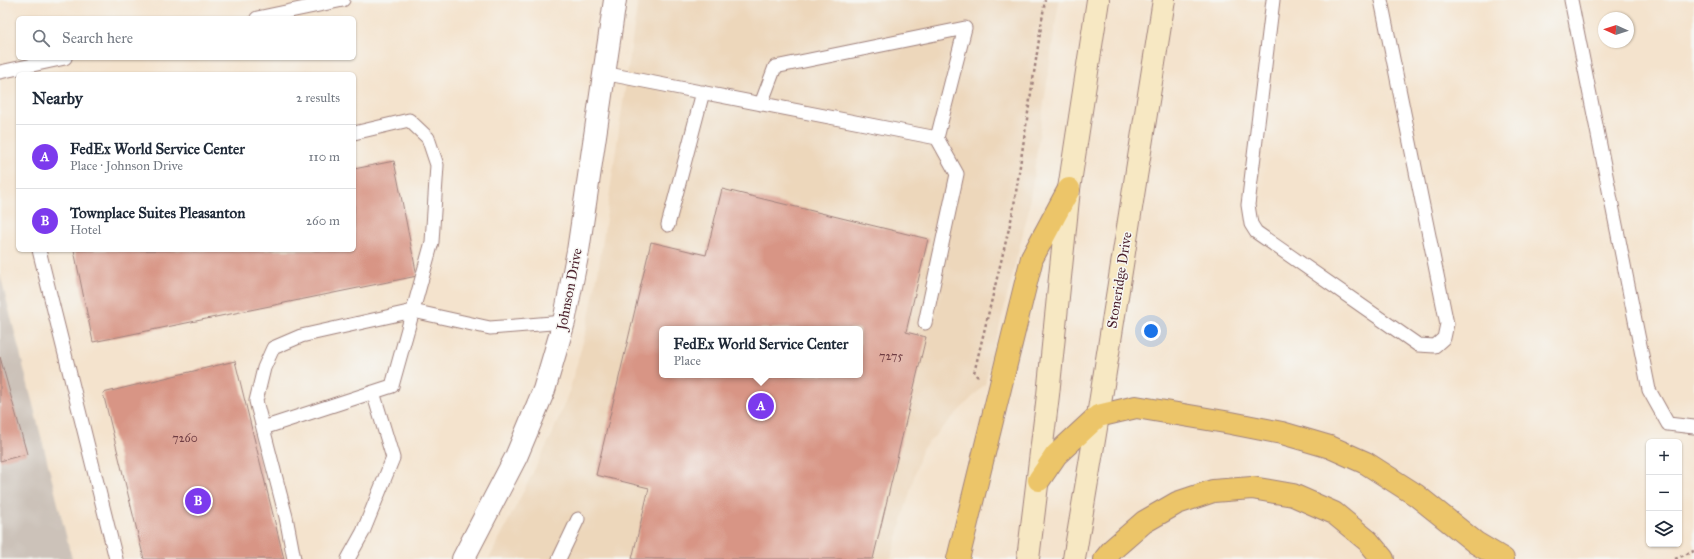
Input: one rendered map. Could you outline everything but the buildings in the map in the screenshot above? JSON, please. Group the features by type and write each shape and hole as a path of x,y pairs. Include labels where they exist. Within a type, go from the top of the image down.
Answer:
{"highway":[{"path":"958,559 1032,258 1069,189"},
{"path":"1039,480 1056,455 1098,416 1136,407 1231,422 1282,433 1330,447 1366,463 1409,491 1476,542 1503,559"},
{"path":"1105,559 1113,549 1144,522 1177,503 1213,491 1252,488 1293,495 1334,513 1368,541 1383,559"}],"main road":[{"path":"1028,559 1039,480 1069,189 1098,0"},
{"name":"Stoneridge Drive","path":"1074,559 1164,0"}],"street":[{"name":"Johnson Drive","path":"463,559 516,457 544,390 564,322 578,251 603,73 615,0"}],"lane":[{"path":"266,16 343,0"},
{"path":"1273,0 1248,204 1251,224 1256,232 1418,345 1435,346 1444,338 1447,324 1381,0"},
{"path":"1571,0 1649,390 1668,424 1694,427"},
{"path":"761,104 775,67 964,28 937,138 957,174 925,323"},
{"path":"0,72 56,60"},
{"path":"603,73 937,138"},
{"path":"668,225 703,92"},
{"path":"263,428 392,386 432,242 437,165 428,138 409,120 356,133"},
{"path":"39,252 116,559"},
{"path":"294,559 286,516 256,401 264,368 273,348 301,336 413,311 490,328 564,322"},
{"path":"348,559 363,532 393,458 373,392"},
{"path":"559,559 578,519"}],"path":[{"path":"982,381 974,373 1013,212 1045,0"},
{"path":"1675,559 1694,551"}],"shaded area":[{"path":"638,0 1059,0 1028,213 985,384 922,449 891,559 489,559 552,435 570,389 586,331 598,273"},
{"path":"0,274 72,559 0,559"}],"place":[{"name":"FedEx World Service Center","path":"761,406"},
{"name":"Townplace Suites Pleasanton","path":"198,501"}]}
